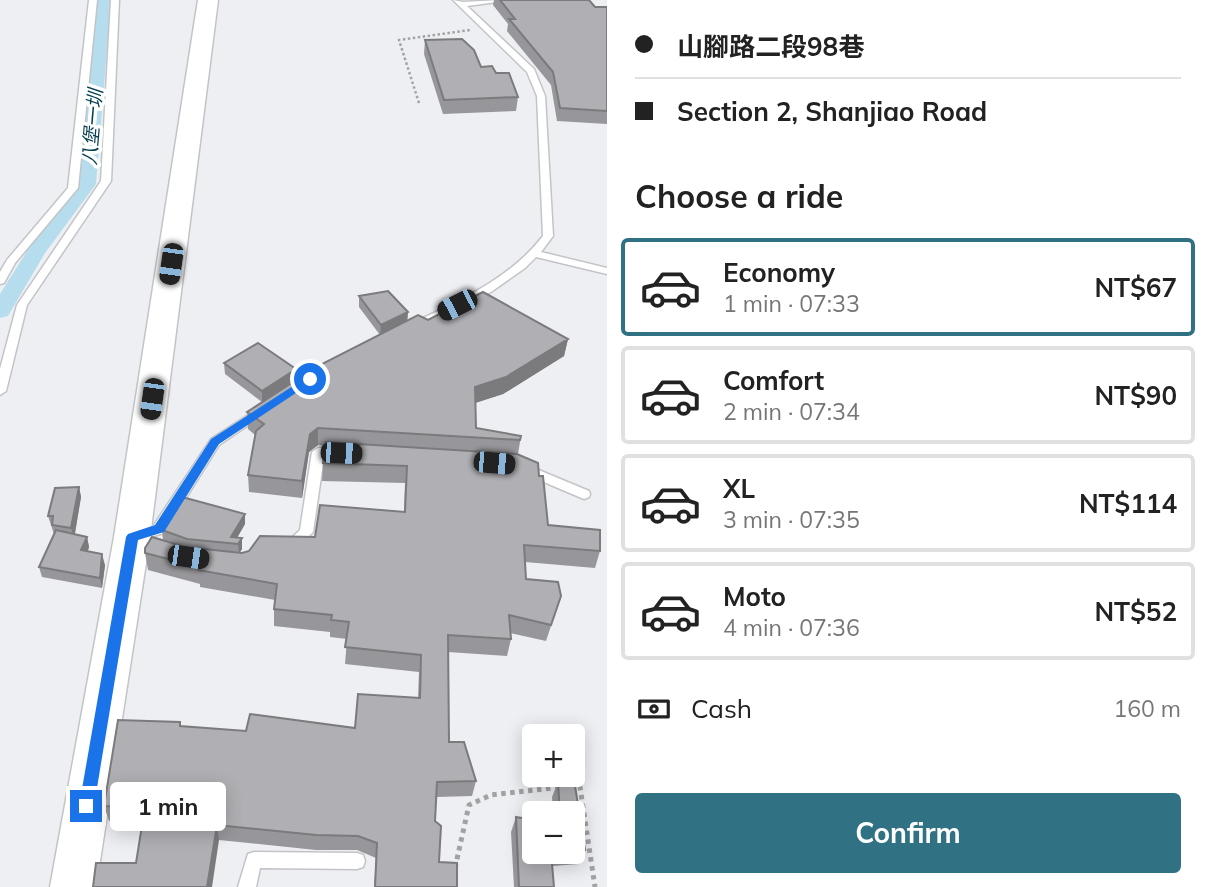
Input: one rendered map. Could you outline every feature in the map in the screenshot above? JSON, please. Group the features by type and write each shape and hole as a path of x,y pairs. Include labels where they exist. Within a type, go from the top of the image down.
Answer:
{"main road":[{"path":"73,887 144,542 208,0"}],"lane":[{"path":"0,281 11,262 73,188 93,0"},
{"path":"0,391 22,305 106,181 115,0"},
{"path":"459,2 497,0"},
{"path":"406,331 478,294 536,254 548,236 541,96 531,71 459,2"},
{"path":"536,254 607,271"},
{"path":"144,542 159,528 215,442 268,407"},
{"path":"282,545 295,545 306,532 318,452 354,453"},
{"path":"517,465 584,495"},
{"path":"247,887 254,860 357,861"}],"path":[{"path":"419,103 399,40 484,28"},
{"path":"443,867 455,868 469,805 491,795 580,787 595,887"}],"building":[{"path":"500,0 589,0 595,7 607,7 607,111 560,108 553,72 509,19 515,19"},
{"path":"462,39 474,50 481,67 492,66 496,73 509,73 518,97 444,100 425,40"},
{"path":"388,291 408,312 381,325 359,296"},
{"path":"483,292 568,339 506,377 475,387 476,428 521,436 520,440 318,428 310,434 302,481 248,475 256,431 264,424 247,412 316,367 418,315 428,320"},
{"path":"258,343 296,369 262,391 224,363"},
{"path":"326,442 517,454 538,463 539,476 543,476 548,525 600,530 600,551 524,545 526,579 558,582 561,596 551,625 509,615 511,639 448,635 449,742 464,742 476,781 437,782 435,821 441,826 439,862 457,863 457,887 375,887 377,843 358,836 316,835 217,825 207,887 93,887 96,863 136,863 145,807 104,806 118,720 180,722 180,726 246,731 250,714 355,728 358,694 420,698 421,655 345,647 349,622 331,620 332,615 274,609 277,584 198,570 199,567 145,553 152,537 185,547 242,553 249,551 260,536 315,537 320,505 405,512 407,466 323,463"},
{"path":"79,487 71,528 52,525 53,516 48,516 55,488"},
{"path":"182,497 245,514 231,537 242,538 238,544 187,539 162,530"},
{"path":"56,530 87,537 81,550 102,554 100,578 39,567"},
{"path":"558,787 575,787 577,801 559,801"},
{"path":"516,817 522,818 522,864 552,864 554,887 519,887"}],"waterway":[{"name":"八堡一圳","path":"0,311 36,252 87,184 104,0"}],"route":[{"path":"86,806 132,537 159,528 215,442 310,379"}]}
